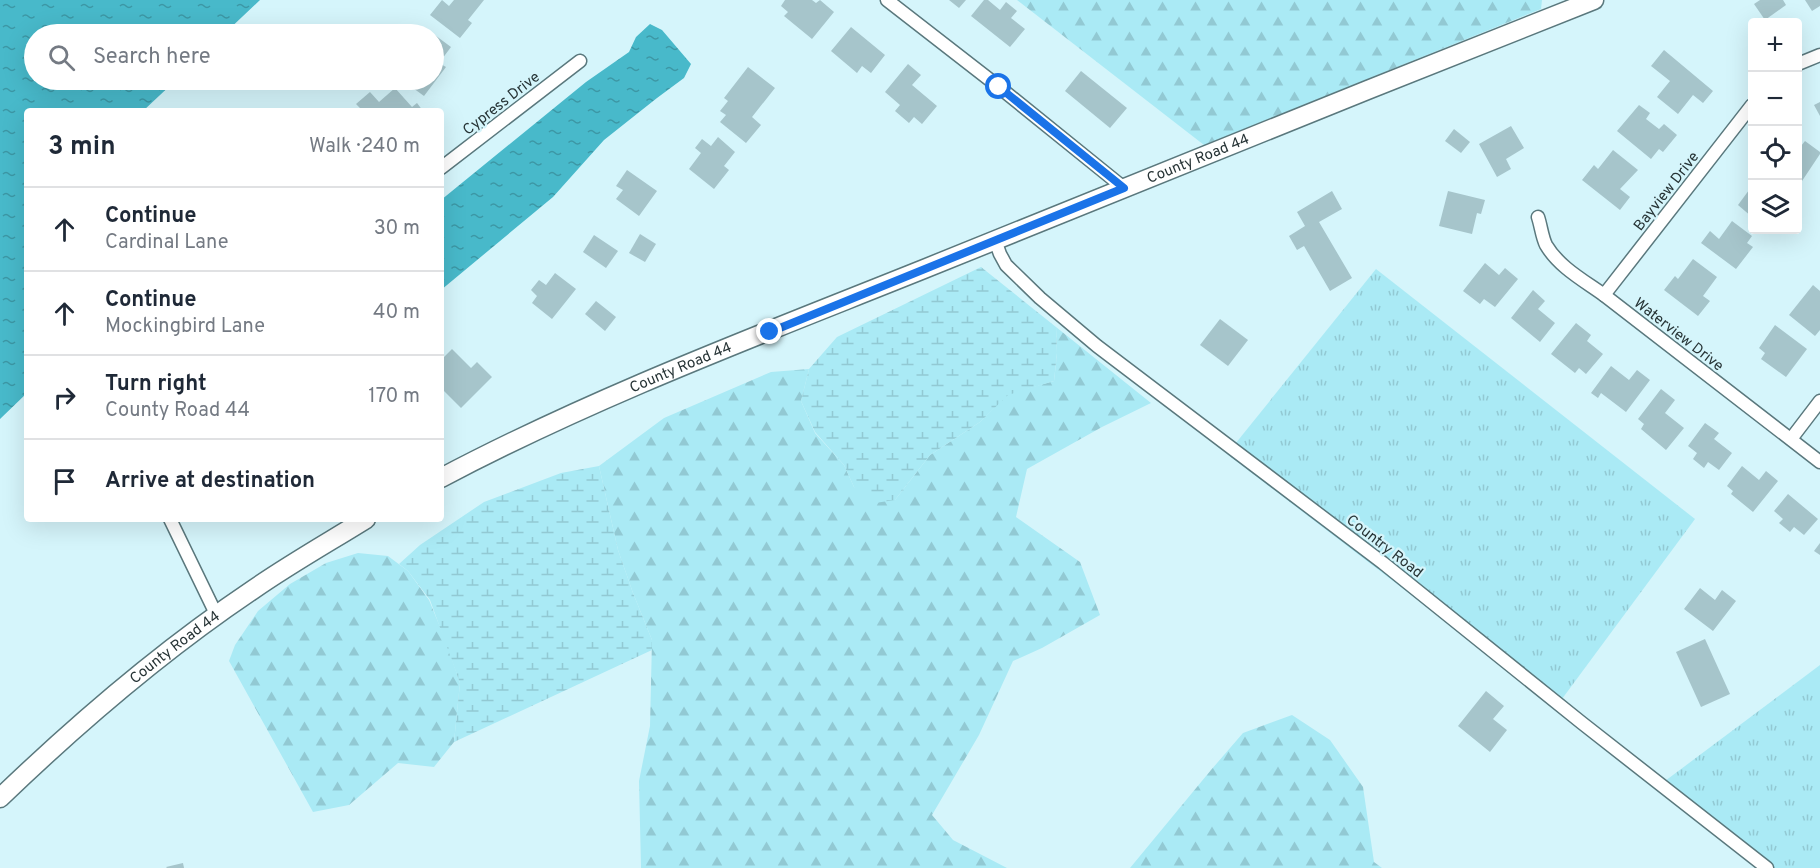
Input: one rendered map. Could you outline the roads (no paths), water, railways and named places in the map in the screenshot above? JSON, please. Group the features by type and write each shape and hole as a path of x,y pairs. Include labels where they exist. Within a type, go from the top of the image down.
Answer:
{"main road":[{"name":"County Road 44","path":"444,476 507,443 672,371 1594,0"},
{"name":"County Road 44","path":"0,798 150,665 254,589 361,522"}],"street":[{"path":"887,0 1124,188"},
{"path":"1802,62 1820,55"},
{"name":"Cypress Drive","path":"444,166 580,61"},
{"name":"Bayview Drive","path":"1604,295 1748,110"},
{"name":"Waterview Drive","path":"1538,218 1545,243 1567,269 1820,462"},
{"name":"Country Road","path":"995,240 1006,265 1097,346 1383,563 1767,868"},
{"path":"1791,440 1820,401"},
{"path":"171,522 217,616"}],"water":[{"path":"0,0 260,0 235,24 24,24 24,90 165,90 146,108 24,108 24,396 0,419"},
{"path":"650,24 662,30 691,64 684,78 604,140 553,197 444,288 444,198 586,82 629,52 636,37"}]}
